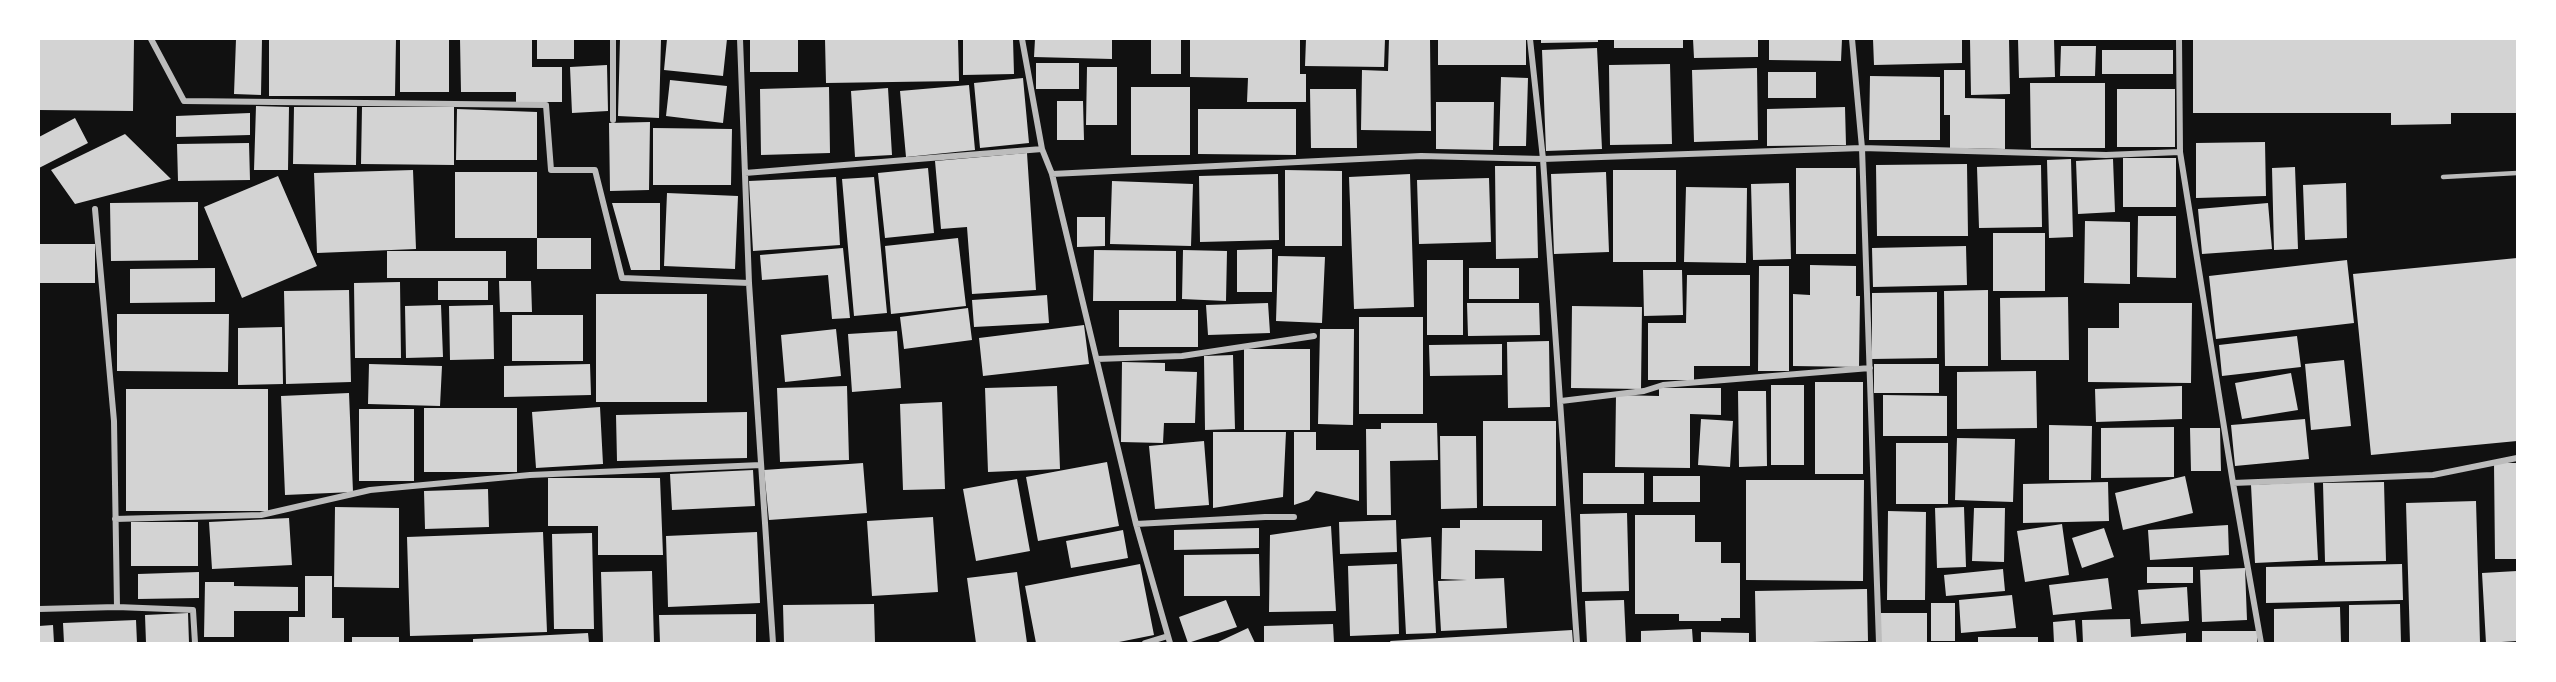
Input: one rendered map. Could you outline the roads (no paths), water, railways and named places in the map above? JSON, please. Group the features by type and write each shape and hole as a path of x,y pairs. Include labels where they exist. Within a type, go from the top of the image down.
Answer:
{"street":[{"path":"151,39 184,101 546,105 551,170 595,170 622,278 749,283"},
{"path":"613,39 614,120"},
{"path":"740,39 749,283 773,643"},
{"path":"1022,39 1042,149 1052,174 1136,524 1169,640 1145,643"},
{"path":"1530,39 1543,159 1577,643"},
{"path":"1852,39 1862,148 1879,643"},
{"path":"2179,39 2180,152 2261,643"},
{"path":"1052,174 1421,156 1543,159 1862,148 2106,155 2180,152"},
{"path":"745,173 1042,149"},
{"path":"94,209 114,421 117,606"},
{"path":"1097,359 1182,356 1314,336"},
{"path":"1561,401 1644,390 1663,385 1870,368"},
{"path":"2233,483 2433,475 2517,458"},
{"path":"115,519 261,515 370,490 530,475 761,465"},
{"path":"1136,524 1294,517"},
{"path":"39,609 117,606 193,610 195,643"}],"lane":[{"path":"2443,177 2517,173"}]}
